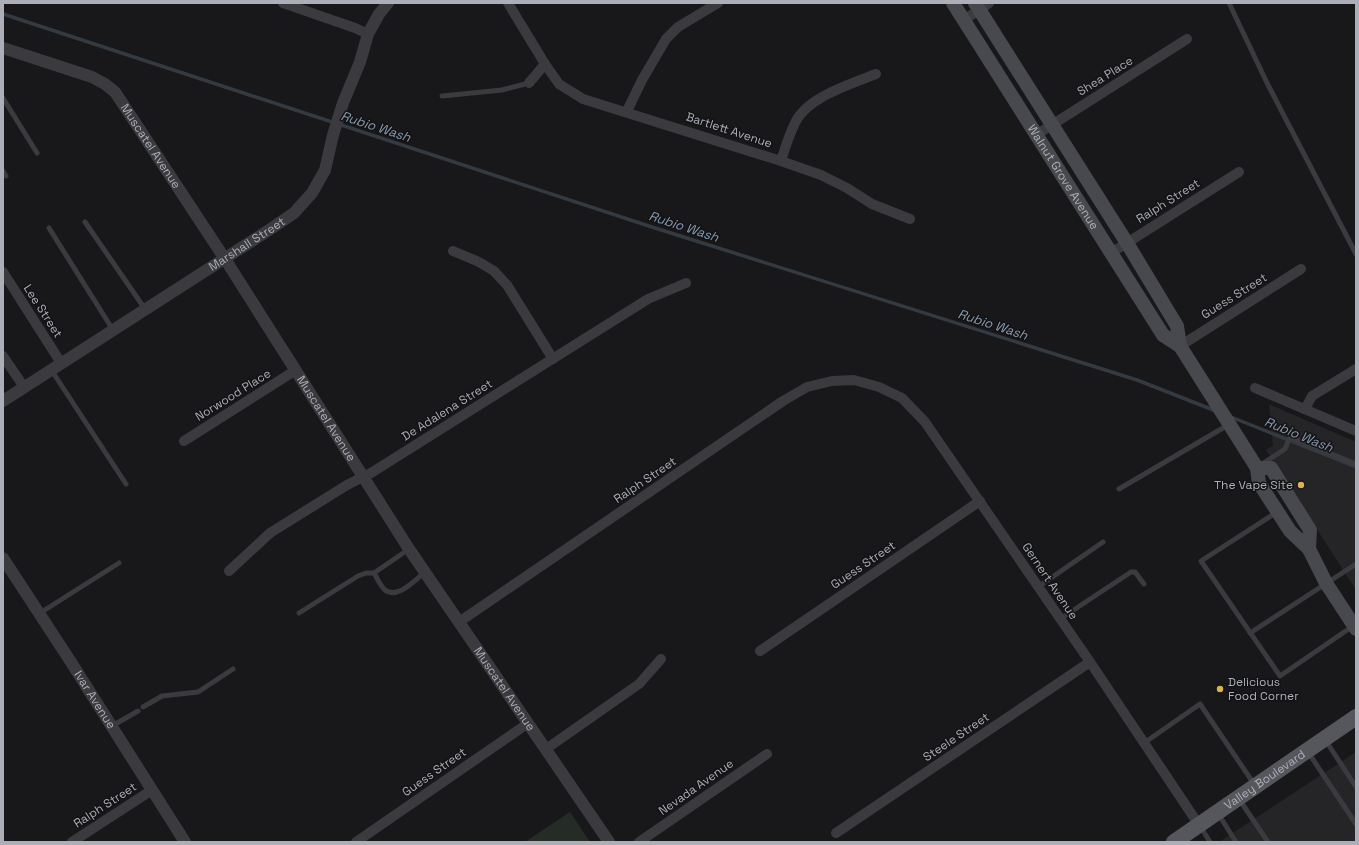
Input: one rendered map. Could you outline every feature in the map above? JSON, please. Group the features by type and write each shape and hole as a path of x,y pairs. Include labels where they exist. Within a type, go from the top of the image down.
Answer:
{"main road":[{"name":"Walnut Grove Avenue","path":"953,3 1162,335 1180,346"},
{"name":"Walnut Grove Avenue","path":"981,5 1052,125 1127,243 1177,326 1180,346 1256,468 1259,483 1290,531 1309,549 1326,583 1355,627"},
{"name":"Walnut Grove Avenue","path":"1256,468 1271,468 1310,530 1309,549"},
{"name":"Valley Boulevard","path":"1174,842 1356,717"}],"street":[{"path":"283,3 351,26 368,34"},
{"name":"Marshall Street","path":"3,401 288,217 312,193 325,170 343,103 360,62 368,34 379,14 388,3"},
{"path":"627,112 642,80 666,39 678,27 718,3"},
{"name":"Bartlett Avenue","path":"512,4 545,64 559,84 583,99 821,175 847,188 872,204 910,219"},
{"path":"964,20 981,5"},
{"name":"Shea Place","path":"1036,135 1187,39"},
{"name":"Muscatel Avenue","path":"3,48 92,77 105,84 115,92 225,258 408,549 609,842"},
{"path":"528,83 545,64"},
{"path":"781,161 795,122 802,113 817,101 876,74"},
{"name":"Ralph Street","path":"1111,253 1240,172"},
{"path":"453,250 479,262 494,272 507,286 552,359"},
{"name":"Guess Street","path":"1180,346 1301,269"},
{"name":"Lee Street","path":"3,272 56,367"},
{"name":"De Adalena Street","path":"229,571 270,533 347,484 375,471 648,300 686,283"},
{"path":"3,356 24,387"},
{"path":"1305,409 1312,396 1356,369"},
{"name":"Norwood Place","path":"184,441 296,370"},
{"name":"Ralph Street","path":"459,622 801,390 807,387 832,381 854,380"},
{"name":"Gernert Avenue","path":"854,380 879,387 902,398 924,422 1090,662 1199,825"},
{"path":"1255,388 1356,432"},
{"name":"Guess Street","path":"760,651 980,501"},
{"name":"Ivar Avenue","path":"3,558 185,842"},
{"path":"546,749 639,684 661,658"},
{"name":"Steele Street","path":"836,833 1090,662"},
{"name":"Guess Street","path":"356,842 527,724"},
{"name":"Nevada Avenue","path":"639,842 767,754"},
{"name":"Ralph Street","path":"72,842 152,790"}],"lane":[{"path":"1229,3 1268,85 1356,254"},
{"path":"442,96 502,90 528,83"},
{"path":"3,98 37,153"},
{"path":"85,222 145,309"},
{"path":"49,228 113,330"},
{"path":"56,367 126,484"},
{"path":"1119,489 1230,427"},
{"path":"1256,468 1285,449 1290,437 1356,464"},
{"path":"1278,511 1201,561 1280,676 1355,627"},
{"path":"1038,587 1103,542"},
{"path":"299,613 358,576 366,573 374,573 408,549"},
{"path":"39,613 119,563"},
{"path":"1250,633 1356,564"},
{"path":"374,573 383,588 388,592 396,592 404,588 425,572"},
{"path":"1060,619 1131,572 1135,572 1144,584"},
{"path":"143,707 162,696 198,692 233,669"},
{"path":"1144,743 1200,704 1256,786"},
{"path":"112,727 138,711"},
{"path":"1325,739 1356,786"},
{"path":"1307,751 1356,824"},
{"path":"1238,798 1268,842"},
{"path":"1217,812 1236,842"},
{"path":"1199,825 1210,842"}],"shaded area":[{"path":"1269,404 1356,442 1356,590 1266,450 1273,446"},
{"path":"1356,752 1356,842 1219,842"},
{"path":"570,812 590,842 525,842"}],"waterway":[{"name":"Rubio Wash","path":"3,14 655,228 1137,380 1216,411"},
{"name":"Rubio Wash","path":"1231,417 1356,467"}],"place":[{"name":"The Vape Site","path":"1301,485"},
{"name":"Delicious Food Corner","path":"1220,689"}]}
